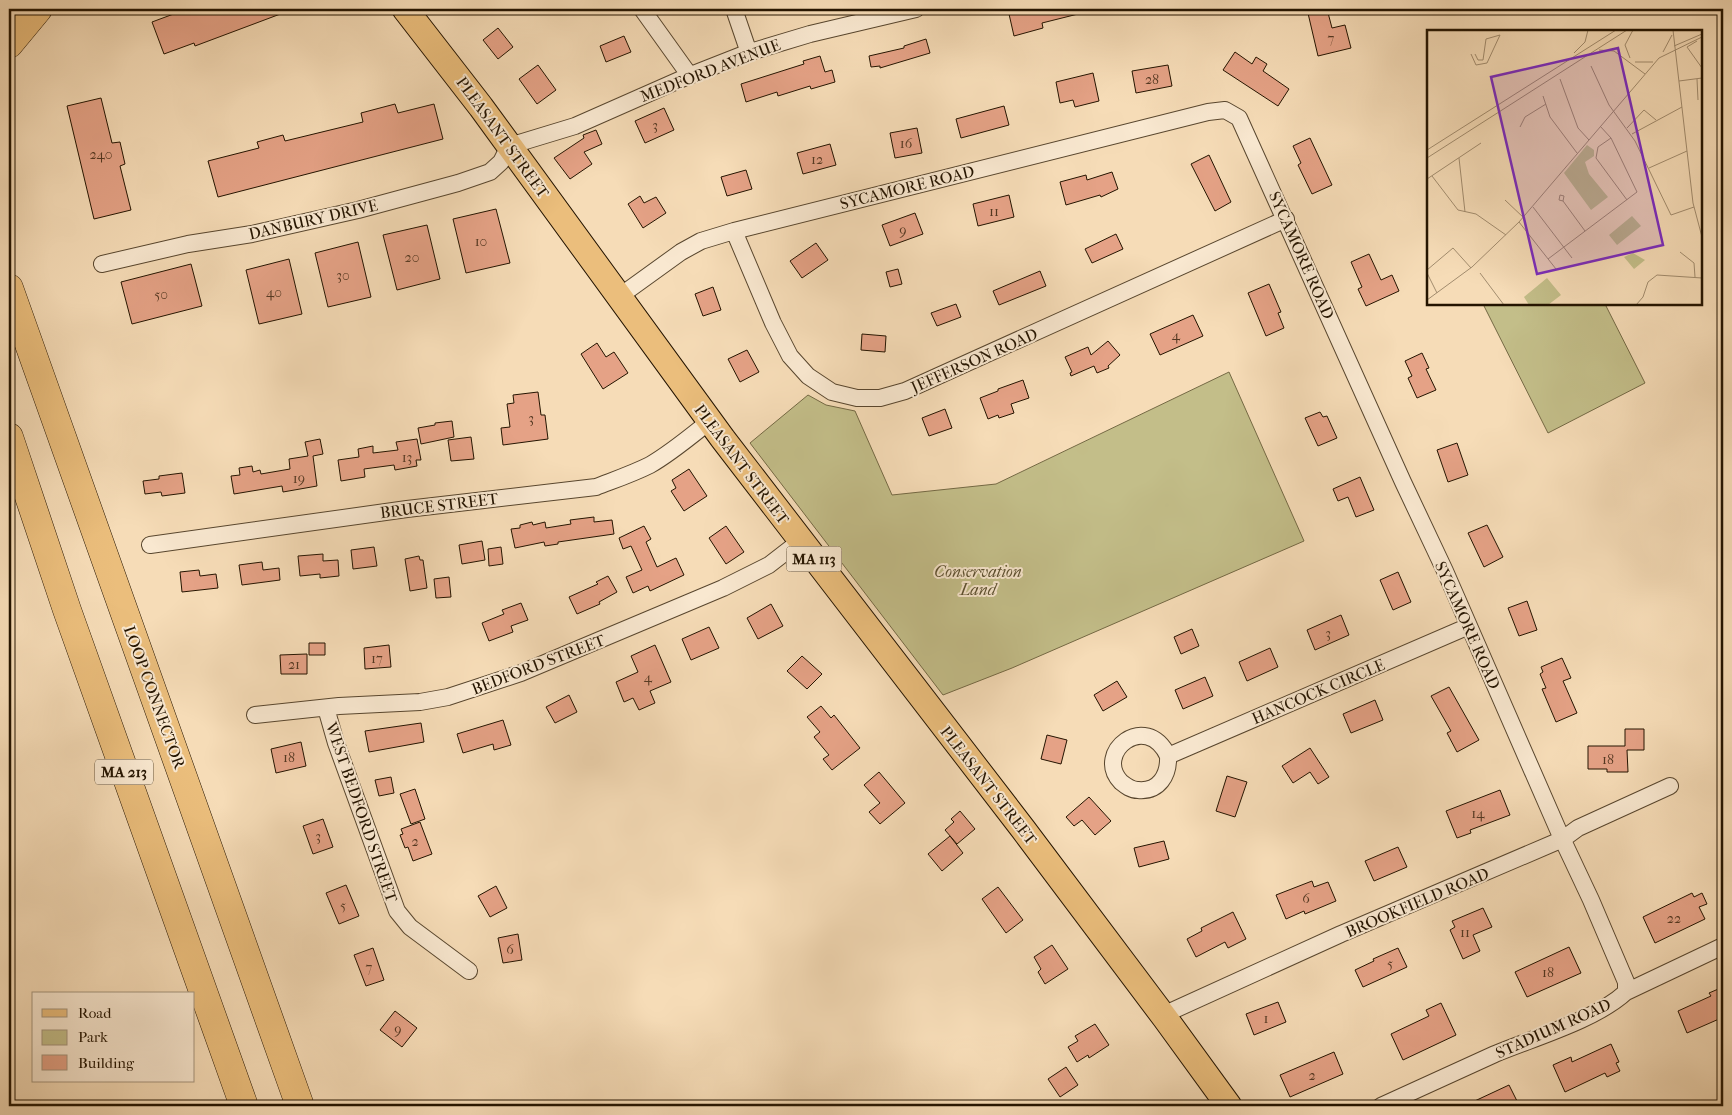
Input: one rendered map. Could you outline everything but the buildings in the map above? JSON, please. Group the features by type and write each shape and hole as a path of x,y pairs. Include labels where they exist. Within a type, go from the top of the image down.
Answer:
{"highway":[{"path":"9,44 38,9"},
{"name":"LOOP CONNECTOR","path":"9,276 12,296 300,1106"},
{"name":"MA 213","path":"9,437 67,610 244,1106"},
{"path":"9,484 67,610"}],"main road":[{"name":"PLEASANT STREET","path":"405,9 437,48 800,541 1029,836 1229,1106"}],"street":[{"path":"642,9 690,76"},
{"path":"734,9 749,53"},
{"name":"MEDFORD AVENUE","path":"509,146 575,126 690,76 749,53 810,34 899,11 916,9"},
{"name":"SYCAMORE ROAD","path":"620,296 681,252 701,241 734,231 1208,112 1225,110 1239,118 1591,900 1626,982 1626,992"},
{"name":"DANBURY DRIVE","path":"102,264 188,244 252,234 358,210 458,183 490,172 501,162 509,146"},
{"name":"JEFFERSON ROAD","path":"734,231 790,356 808,376 832,392 857,398 880,398 905,391 1286,219"},
{"name":"BRUCE STREET","path":"150,545 407,509 596,487 652,464 683,443 710,421"},
{"name":"BEDFORD STREET","path":"254,715 411,703 448,697 521,673 723,588 769,565 800,541"},
{"name":"HANCOCK CIRCLE","path":"1168,756 1469,626"},
{"name":"WEST BEDFORD STREET","path":"326,708 336,743 397,911 410,927 469,972"},
{"name":"BROOKFIELD ROAD","path":"1163,1015 1333,938 1563,839 1578,828 1670,786"},
{"name":"STADIUM ROAD","path":"1381,1106 1495,1054 1577,1021 1616,1001 1626,992 1723,946"}],"green space":[{"path":"1484,305 1606,305 1645,383 1548,433"},
{"name":"Conservation Land","path":"1229,372 1304,541 1012,668 943,695 750,443 808,395 826,405 855,411 892,495 996,484"}]}
